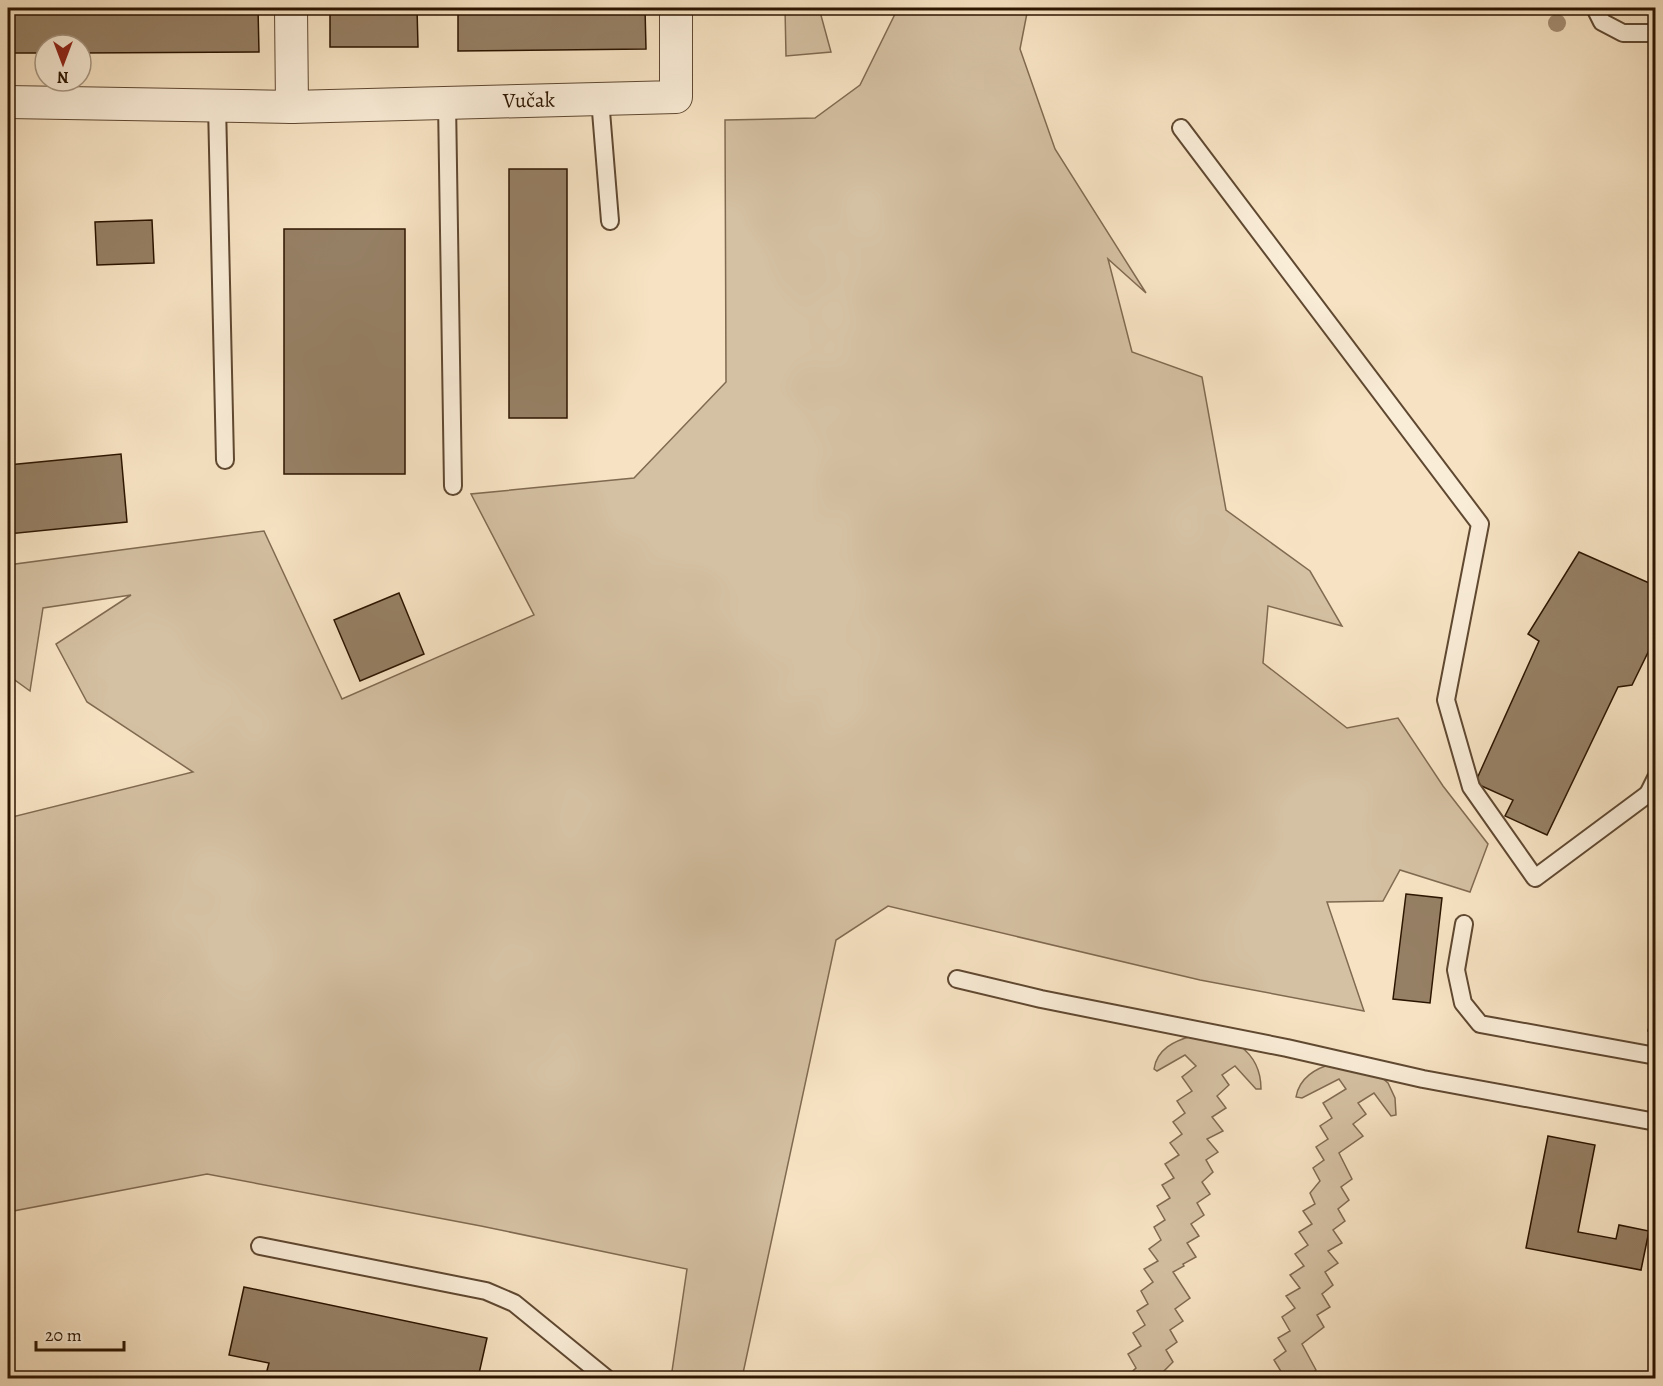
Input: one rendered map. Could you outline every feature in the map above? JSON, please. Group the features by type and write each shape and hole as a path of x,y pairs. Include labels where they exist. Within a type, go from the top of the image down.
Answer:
{"street":[{"path":"291,8 292,107"},
{"name":"Vučak","path":"8,102 292,107 676,97 676,8"}],"lane":[{"path":"1595,8 1602,22 1623,33 1656,33"},
{"path":"600,99 609,221"},
{"path":"447,102 453,486"},
{"path":"217,105 225,460"},
{"path":"1181,128 1480,524 1446,700 1471,787 1535,878 1652,795 1656,778"},
{"path":"1464,924 1456,970 1463,1003 1480,1024 1656,1056"},
{"path":"957,979 1041,999 1287,1048 1423,1079 1656,1122"},
{"path":"260,1246 486,1291 514,1303 606,1378"}],"shaded area":[{"path":"785,8 819,8 831,52 786,56"},
{"path":"898,8 1028,8 1020,49 1055,149 1146,293 1108,259 1132,352 1202,377 1226,510 1310,571 1342,626 1268,606 1263,663 1347,728 1398,718 1443,786 1488,844 1470,892 1400,870 1383,901 1327,902 1364,1011 1200,980 888,906 836,940 742,1378 671,1378 687,1269 481,1226 207,1174 8,1212 8,818 193,772 87,702 56,644 131,595 43,608 30,691 8,675 8,565 264,531 342,699 534,615 471,494 634,478 726,382 725,120 815,118 860,85"},
{"path":"1192,1036 1240,1046 1250,1055 1256,1065 1261,1089 1256,1089 1235,1066 1222,1075 1229,1085 1217,1096 1226,1108 1212,1117 1223,1131 1207,1139 1218,1152 1206,1160 1213,1172 1202,1182 1210,1194 1197,1203 1204,1215 1191,1224 1199,1236 1187,1243 1196,1257 1173,1272 1190,1298 1175,1309 1183,1321 1170,1330 1177,1342 1166,1350 1173,1362 1163,1372 1166,1378 1125,1378 1136,1368 1128,1354 1141,1346 1133,1333 1145,1325 1137,1311 1148,1304 1141,1291 1153,1282 1144,1269 1158,1261 1149,1249 1161,1240 1154,1227 1165,1220 1157,1206 1170,1198 1162,1185 1174,1178 1165,1164 1179,1155 1170,1143 1182,1134 1173,1122 1185,1113 1177,1101 1192,1091 1182,1077 1196,1066 1185,1055 1157,1071 1154,1069 1159,1056 1167,1047"},
{"path":"1332,1064 1380,1076 1388,1083 1395,1098 1396,1115 1391,1116 1374,1093 1358,1103 1366,1114 1353,1124 1363,1136 1339,1153 1352,1179 1341,1187 1349,1200 1338,1209 1345,1221 1333,1230 1342,1243 1328,1251 1338,1263 1325,1272 1333,1285 1322,1294 1330,1307 1317,1315 1324,1327 1302,1344 1316,1370 1305,1378 1275,1378 1282,1373 1274,1360 1286,1351 1278,1338 1290,1331 1282,1317 1295,1308 1286,1296 1300,1288 1290,1275 1304,1266 1295,1254 1308,1245 1299,1232 1312,1224 1303,1211 1315,1204 1310,1193 1320,1181 1313,1168 1324,1160 1316,1147 1328,1139 1320,1126 1332,1118 1323,1103 1346,1089 1339,1079 1302,1098 1296,1097 1304,1079 1320,1068"}],"building":[{"path":"258,8 259,52 93,53 93,33 33,33 33,53 8,53 8,9"},
{"path":"330,8 417,8 418,47 330,47"},
{"path":"458,8 645,8 646,49 458,51"},
{"path":"509,169 567,169 567,418 509,418"},
{"path":"152,220 154,263 97,265 95,222"},
{"path":"284,229 405,229 405,474 284,474"},
{"path":"121,454 127,522 8,534 8,465"},
{"path":"1579,552 1656,586 1656,636 1632,685 1618,687 1547,835 1505,816 1513,800 1475,783 1539,641 1528,634"},
{"path":"399,593 424,654 360,681 334,620"},
{"path":"1406,894 1442,898 1430,1003 1393,999"},
{"path":"1656,996 1656,1033 1648,1031"},
{"path":"1548,1136 1595,1145 1578,1232 1616,1239 1619,1225 1649,1231 1641,1270 1526,1248"},
{"path":"244,1287 487,1338 478,1378 265,1378 269,1363 229,1355"}]}
